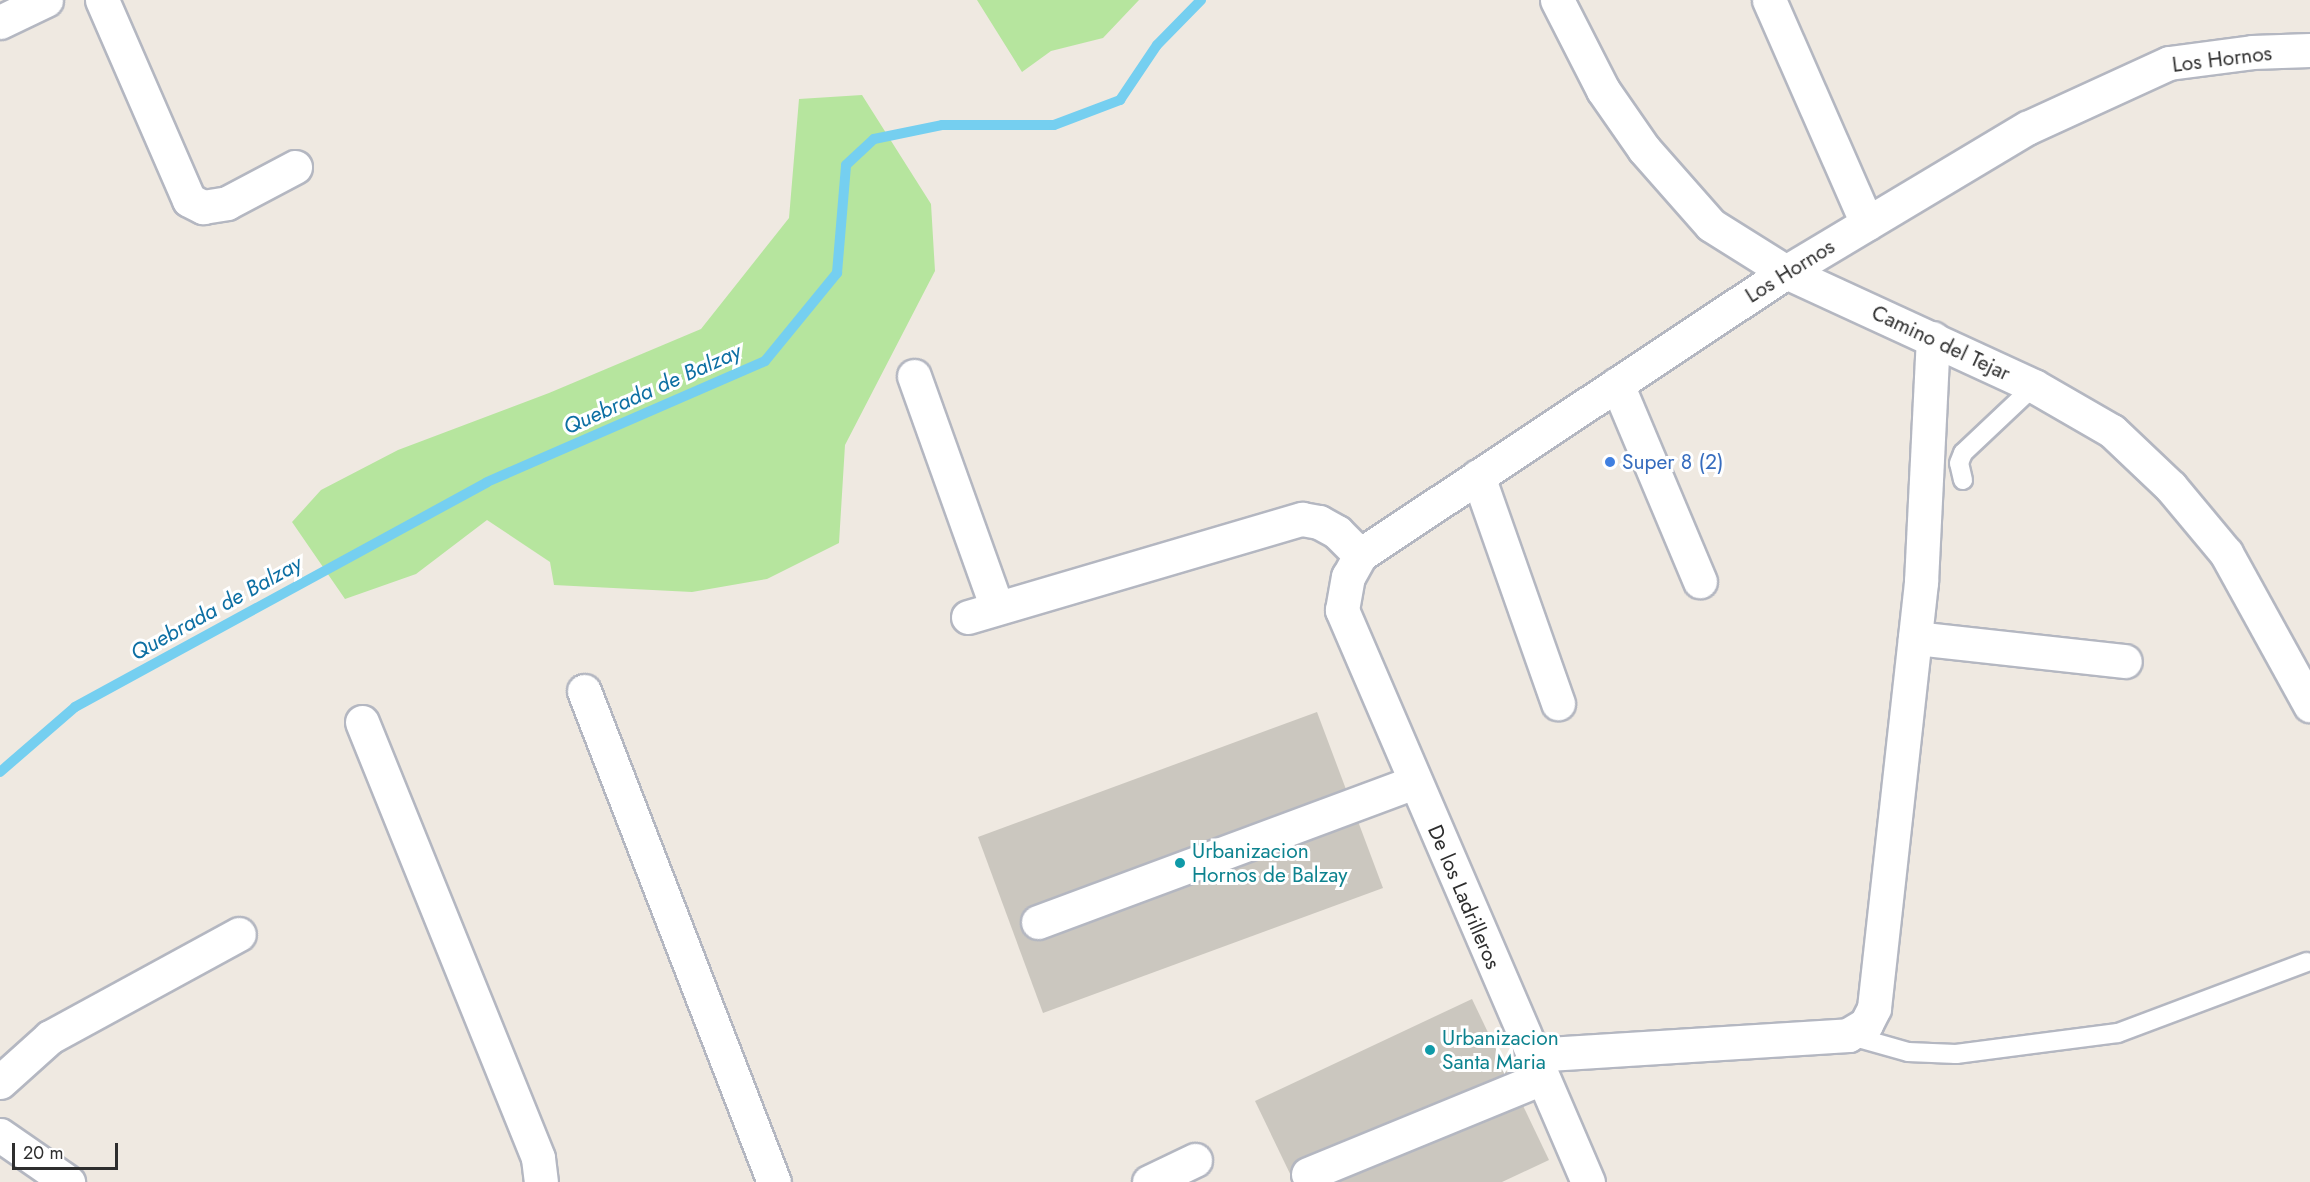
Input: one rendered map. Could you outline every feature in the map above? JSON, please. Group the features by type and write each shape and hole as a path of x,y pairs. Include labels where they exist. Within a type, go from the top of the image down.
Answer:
{"street":[{"path":"0,21 46,0"},
{"path":"102,0 189,200 203,207 226,203 295,167"},
{"name":"Camino del Tejar","path":"1557,0 1603,90 1644,149 1711,225 1786,272 2034,386 2112,431 2171,487 2226,553 2310,705"},
{"path":"1768,0 1867,223"},
{"name":"Los Hornos","path":"1360,555 1786,272 2027,128 2169,63 2252,52 2310,50"},
{"path":"1308,1174 1537,1067 1848,1035 1866,1024 1874,1008 1915,638 1933,338"},
{"path":"914,376 982,612 1302,519 1319,522 1337,532 1360,555"},
{"path":"1617,384 1700,581"},
{"path":"1478,476 1558,703"},
{"name":"De los Ladrilleros","path":"1360,555 1348,577 1342,610 1588,1182"},
{"path":"1915,638 2125,661"},
{"path":"584,691 774,1182"},
{"path":"362,722 538,1158 541,1182"},
{"path":"1038,922 1415,782"},
{"path":"0,1082 51,1037 239,934"},
{"path":"0,1135 68,1182"},
{"path":"1149,1182 1195,1160"}],"lane":[{"path":"1963,480 1959,463 1963,453 2034,386"},
{"path":"1848,1035 1908,1052 1956,1054 2118,1033 2307,962"}],"green space":[{"path":"977,0 1139,0 1103,38 1051,51 1022,72"},
{"path":"862,95 931,204 935,271 845,445 839,543 767,579 692,592 554,585 550,562 487,520 416,574 345,599 292,522 321,490 398,450 549,393 701,329 789,218 799,99"}],"building":[{"name":"Urbanizacion Hornos de Balzay","path":"1317,712 1383,888 1043,1013 978,837"},
{"name":"Urbanizacion Santa Maria","path":"1472,999 1549,1160 1502,1182 1294,1182 1255,1101"}],"waterway":[{"name":"Quebrada de Balzay","path":"0,772 75,707 487,482 765,361 837,273 846,165 874,139 942,125 1054,125 1120,100 1157,45 1201,0"}],"place":[{"name":"Super 8 (2)","path":"1610,462"},
{"name":"Urbanizacion Hornos de Balzay","path":"1180,863"},
{"name":"Urbanizacion Santa Maria","path":"1430,1050"}]}
